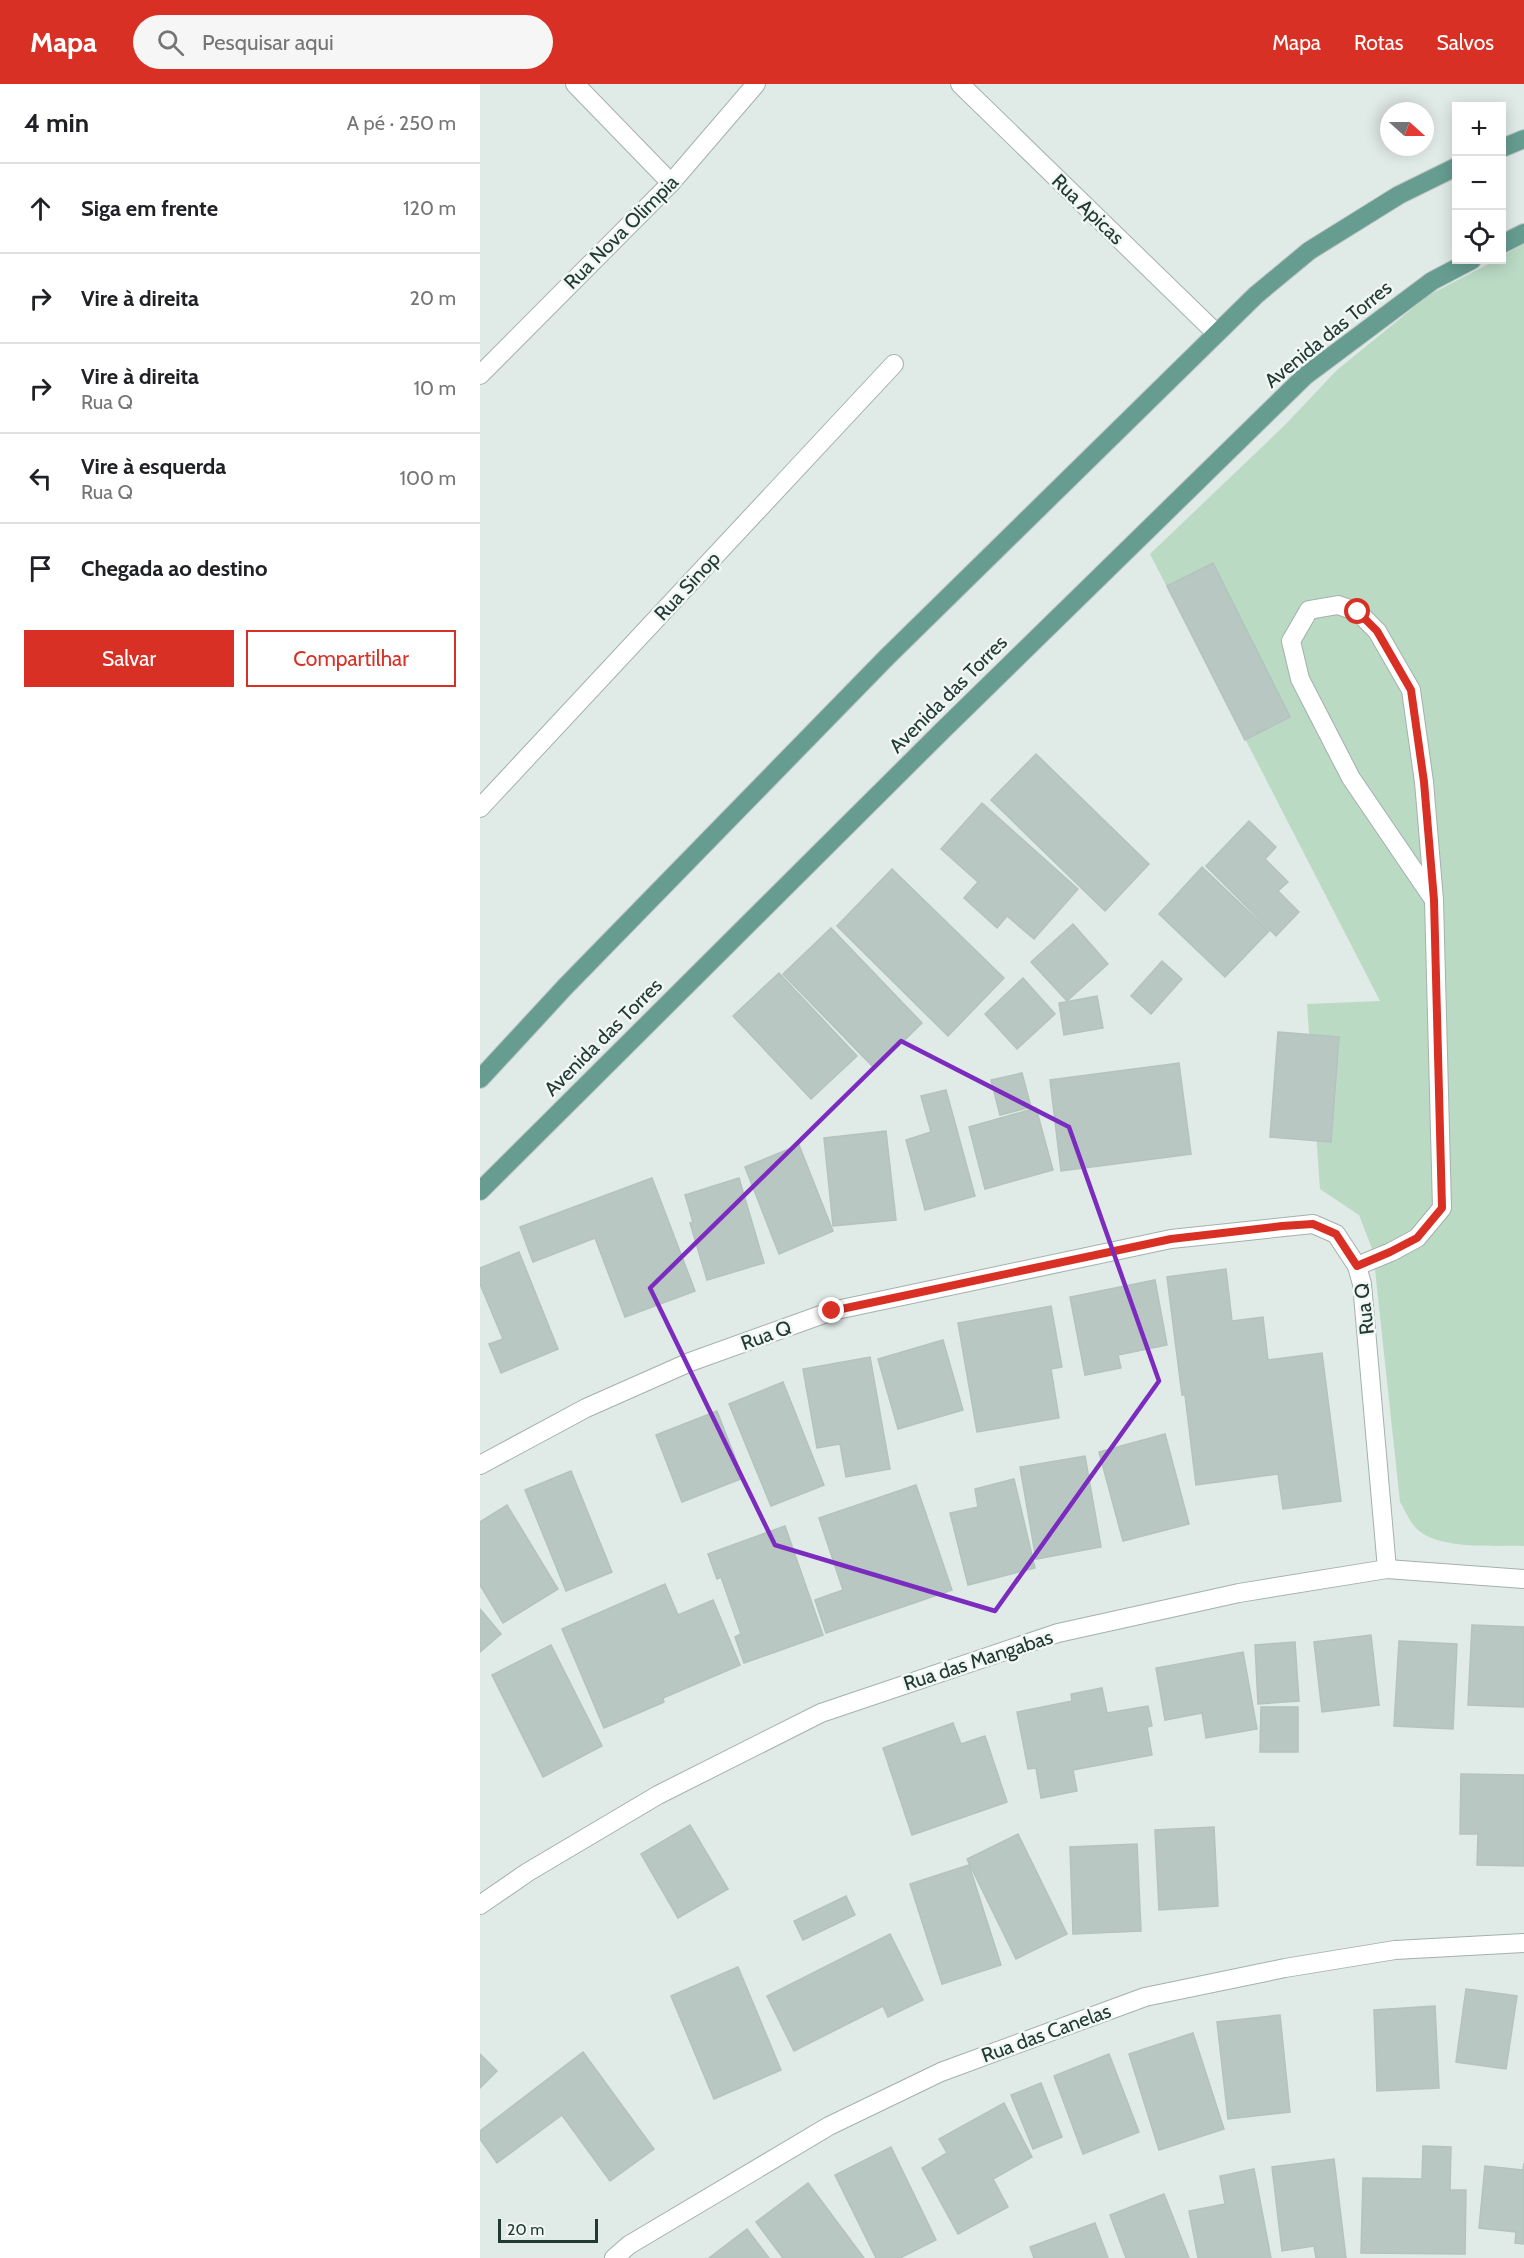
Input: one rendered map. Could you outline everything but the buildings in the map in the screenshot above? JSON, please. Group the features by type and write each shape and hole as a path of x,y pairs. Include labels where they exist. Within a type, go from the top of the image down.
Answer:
{"main road":[{"path":"1506,146 1524,139"},
{"path":"480,1079 565,987 882,662 1256,295 1309,251 1399,195 1452,169"},
{"path":"1506,242 1524,233"},
{"name":"Avenida das Torres","path":"480,1191 942,731 1305,376 1432,281 1464,264"}],"street":[{"path":"576,84 671,183"},
{"name":"Rua Nova Olimpia","path":"480,375 671,183 756,84"},
{"name":"Rua Apicas","path":"960,84 1216,333"},
{"name":"Rua Sinop","path":"483,801 894,364"},
{"path":"1357,1266 1417,1238 1442,1208 1434,900 1424,782 1411,690 1377,631 1358,612 1338,605 1309,610 1291,641 1300,679 1351,778 1434,900"},
{"name":"Rua Q","path":"480,1465 586,1408 690,1362 832,1311 1171,1239 1313,1224 1336,1234 1357,1266 1362,1284 1387,1569"},
{"name":"Rua das Mangabas","path":"480,1905 528,1872 658,1795 821,1713 1058,1634 1239,1593 1387,1569 1524,1579"},
{"name":"Rua das Canelas","path":"615,2258 629,2245 829,2126 941,2072 1144,1997 1285,1968 1395,1950 1524,1943"}],"highlighted area":[{"path":"901,1041 1069,1127 1159,1381 995,1611 775,1545 650,1288"}],"green space":[{"path":"1524,244 1524,1546 1484,1546 1454,1544 1428,1536 1415,1527 1400,1502 1373,1251 1359,1215 1320,1189 1307,1004 1380,1001 1150,554 1285,425 1337,370 1429,295 1488,264 1506,264 1506,254"}],"route":[{"path":"832,1311 1171,1239 1282,1226 1313,1224 1336,1234 1357,1266 1417,1238 1442,1208 1434,900 1424,782 1411,690 1377,631 1358,612"}]}
